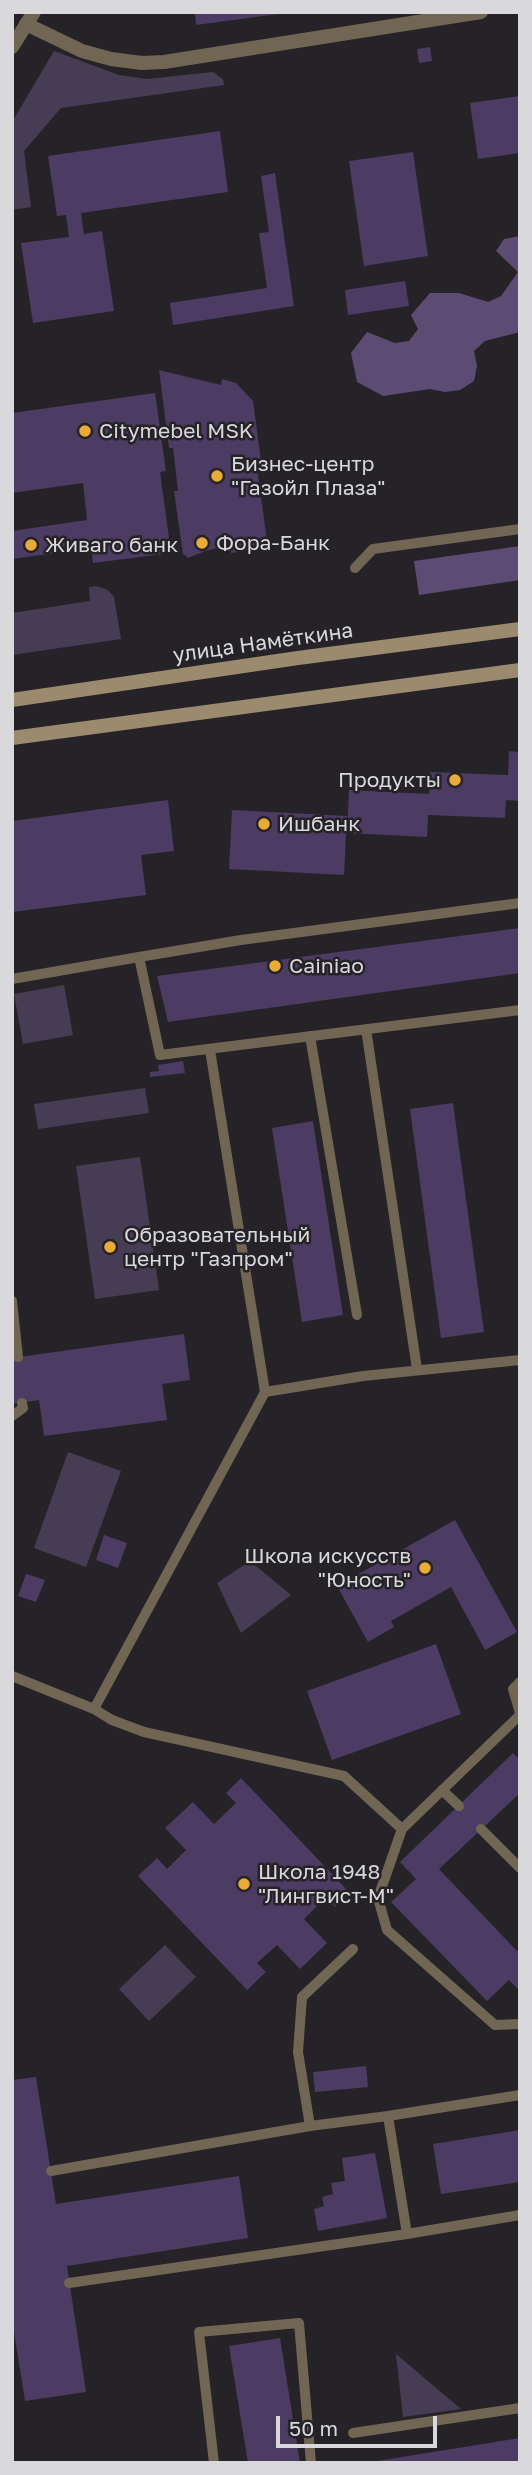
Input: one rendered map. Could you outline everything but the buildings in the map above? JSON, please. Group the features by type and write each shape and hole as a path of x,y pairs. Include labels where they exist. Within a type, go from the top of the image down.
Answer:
{"main road":[{"name":"улица Намёткина","path":"12,699 520,629"},
{"path":"12,738 520,670"}],"street":[{"path":"12,47 30,18 82,51 111,59 142,63 164,62 481,12"}],"lane":[{"path":"355,568 373,549 520,529"},
{"path":"12,979 240,940 520,903"},
{"path":"139,957 160,1055 520,1010"},
{"path":"366,1029 417,1369"},
{"path":"310,1036 357,1315"},
{"path":"94,1709 265,1392 210,1050"},
{"path":"12,1301 18,1357"},
{"path":"265,1392 417,1369 520,1360"},
{"path":"12,1416 23,1408 22,1403"},
{"path":"12,1676 144,1732 344,1776 402,1829"},
{"path":"520,1682 513,1689 520,1714 402,1829 378,1898 387,1930 495,2025 520,2024"},
{"path":"442,1790 459,1806"},
{"path":"481,1829 520,1868"},
{"path":"310,2126 298,2052 302,1997 353,1949"},
{"path":"51,2171 310,2126 520,2095"},
{"path":"388,2116 407,2234"},
{"path":"69,2283 520,2216"},
{"path":"214,2463 199,2332 299,2323 311,2463"},
{"path":"353,2433 520,2408"}],"shaded area":[{"path":"54,51 119,75 147,79 213,72 223,79 224,85 61,108 24,151 31,207 12,210 12,122"},
{"path":"520,236 520,332 485,341 474,351 477,366 474,381 460,390 445,392 430,389 383,396 357,382 351,353 367,332 395,343 409,341 418,329 411,315 430,293 459,293 488,302 501,296 518,272 496,251 504,239"},
{"path":"520,546 520,580 419,595 414,561"},
{"path":"89,587 108,590 114,597 121,639 12,655 12,613 90,601"},
{"path":"64,985 73,1035 23,1044 14,994"},
{"path":"145,1088 149,1113 38,1129 34,1104"},
{"path":"140,1157 159,1290 95,1299 76,1166"},
{"path":"68,1452 121,1471 86,1567 34,1548"},
{"path":"250,1561 291,1595 241,1633 217,1583"},
{"path":"165,1945 196,1977 149,2021 119,1989"},
{"path":"396,2354 461,2409 403,2417"}],"place":[{"name":"Citymebel MSK","path":"85,431"},
{"name":"Бизнес-центр \"Газойл Плаза\"","path":"217,476"},
{"name":"Фора-Банк","path":"202,543"},
{"name":"Живаго банк","path":"31,545"},
{"name":"Продукты","path":"455,780"},
{"name":"Ишбанк","path":"264,824"},
{"name":"Cainiao","path":"275,966"},
{"name":"Образовательный центр \"Газпром\"","path":"110,1247"},
{"name":"Школа искусств \"Юность\"","path":"425,1568"},
{"name":"Школа 1948 \"Лингвист-М\"","path":"244,1884"}]}
